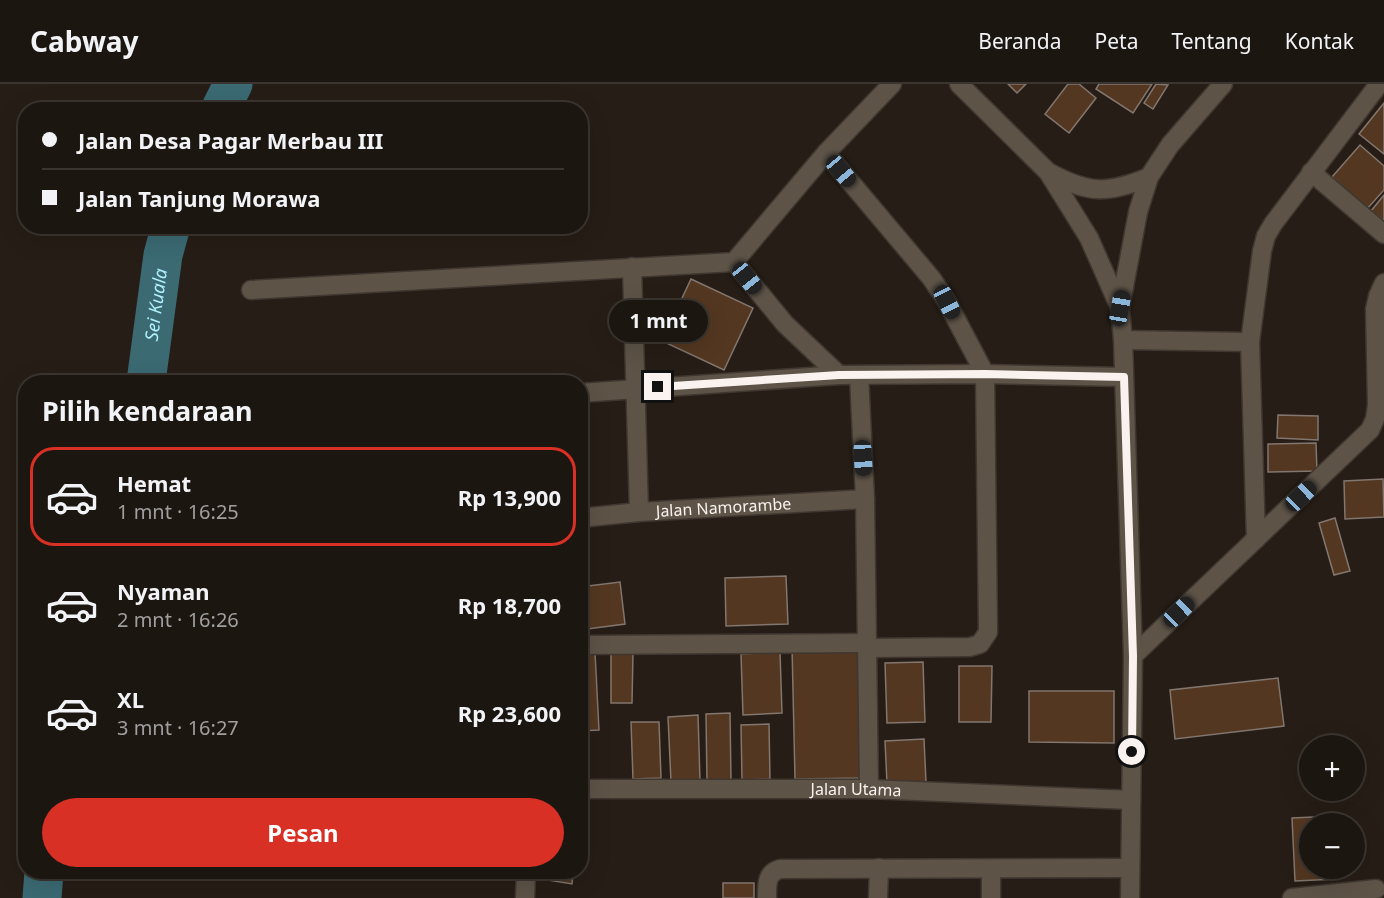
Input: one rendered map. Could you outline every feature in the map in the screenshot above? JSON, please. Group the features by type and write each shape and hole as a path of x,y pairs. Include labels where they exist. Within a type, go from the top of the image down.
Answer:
{"street":[{"path":"251,290 734,262 826,153 892,84"},
{"path":"959,84 1048,172 1089,238 1120,308 1124,340 1133,656 1130,898"},
{"path":"1256,540 1250,342 1266,236 1311,172 1382,84"},
{"path":"1120,308 1138,212 1149,177 1170,145 1217,86"},
{"path":"588,645 970,647 980,644 988,632 985,374 947,302 932,279 826,153"},
{"path":"1048,172 1072,185 1098,190 1124,188 1149,177"},
{"path":"1311,172 1384,234"},
{"path":"734,262 784,324 839,375"},
{"path":"632,267 639,512"},
{"path":"1133,656 1370,430 1375,419 1377,405 1375,309 1384,283"},
{"path":"1124,340 1250,342"},
{"path":"588,392 839,375 985,374 1124,377"},
{"path":"859,375 866,499 869,789"},
{"name":"Jalan Namorambe","path":"588,517 639,512 866,499"},
{"name":"Jalan Utama","path":"588,789 869,789 1131,800"},
{"path":"878,898 879,868"},
{"path":"767,898 769,876 780,869 1131,868"},
{"path":"991,869 991,898"},
{"path":"525,898 526,879"},
{"path":"1292,898 1376,889"}],"building":[{"path":"1008,84 1026,84 1017,93"},
{"path":"1068,84 1079,84 1096,98 1069,133 1045,114"},
{"path":"1099,84 1152,84 1133,113 1096,89"},
{"path":"1156,84 1168,85 1153,109 1144,103"},
{"path":"1384,103 1384,154 1359,134"},
{"path":"1360,145 1384,166 1384,190 1367,209 1332,177"},
{"path":"1384,195 1384,221 1371,211"},
{"path":"691,279 753,308 724,370 662,341"},
{"path":"1278,415 1318,416 1318,440 1277,438"},
{"path":"1316,443 1317,471 1268,472 1268,444"},
{"path":"1383,479 1384,517 1345,519 1344,481"},
{"path":"1335,518 1350,571 1334,575 1319,523"},
{"path":"786,576 788,624 726,626 725,578"},
{"path":"620,582 625,624 588,629 588,586"},
{"path":"861,646 863,778 795,779 792,647"},
{"path":"588,652 595,652 599,730 588,731"},
{"path":"611,652 633,653 632,703 611,703"},
{"path":"780,652 782,713 743,715 741,654"},
{"path":"923,662 925,722 887,723 885,663"},
{"path":"959,666 992,666 991,722 959,722"},
{"path":"1278,678 1284,726 1175,739 1170,690"},
{"path":"1029,691 1114,691 1114,743 1029,742"},
{"path":"730,713 731,781 707,782 706,714"},
{"path":"698,715 700,781 671,782 668,717"},
{"path":"631,722 659,722 661,778 633,779"},
{"path":"769,724 770,779 742,780 741,725"},
{"path":"924,739 926,782 887,783 885,741"},
{"path":"1292,818 1299,818 1299,879 1337,879 1295,881"},
{"path":"541,879 572,879 572,884"},
{"path":"723,883 754,883 754,898 723,898"}],"waterway":[{"name":"Sei Kuala","path":"224,102 233,84"},
{"name":"Sei Kuala","path":"147,375 163,255 169,234"},
{"name":"Sei Kuala","path":"42,898 43,879"}],"route":[{"path":"658,387 839,375 985,374 1124,377 1133,656 1132,752"}]}
